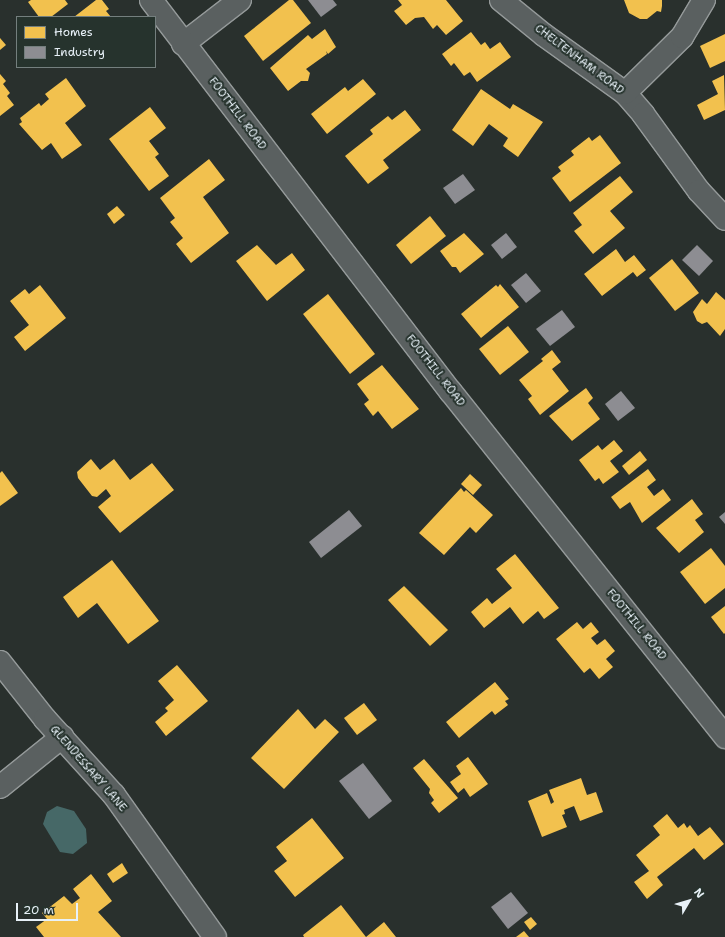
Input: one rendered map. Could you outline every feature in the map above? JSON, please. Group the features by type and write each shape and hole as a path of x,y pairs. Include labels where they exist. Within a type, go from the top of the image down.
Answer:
{"street":[{"name":"FOOTHILL ROAD","path":"151,0 183,44 451,392 725,737"},
{"path":"183,44 240,0"},
{"name":"CHELTENHAM ROAD","path":"501,0 625,93 643,114 698,191 725,220"},
{"path":"625,93 682,37 704,0"},
{"name":"GLENDESSARY LANE","path":"0,662 62,737 114,795 215,937"},
{"path":"0,787 62,737"}],"water":[{"path":"57,806 74,811 86,829 87,843 73,854 60,852 43,824 47,812"}],"building: Homes":[{"path":"31,0 65,0 68,4 52,16 38,16 28,2"},
{"path":"96,0 102,0 109,9 106,11 110,16 75,16"},
{"path":"289,0 293,0 311,23 263,61 244,36"},
{"path":"398,0 446,0 463,21 446,35 437,25 433,29 424,17 415,18 406,25 394,11 402,5"},
{"path":"624,0 662,0 661,12 657,11 647,19 640,19 629,13"},
{"path":"325,29 336,47 328,54 326,51 327,54 306,69 310,73 308,81 301,81 288,91 270,68 308,35 312,39"},
{"path":"471,32 481,45 485,42 490,49 500,42 511,57 477,82 470,72 464,76 454,63 451,66 442,54"},
{"path":"725,34 725,61 710,68 700,46"},
{"path":"0,38 6,45 0,50"},
{"path":"0,74 6,81 3,84 10,93 7,96 14,105 0,116"},
{"path":"724,75 725,110 704,120 697,105 718,94 712,81"},
{"path":"66,78 86,106 65,123 82,145 62,159 51,143 42,150 19,124 22,122 20,118 39,103 41,106 49,99 45,94"},
{"path":"363,79 376,94 327,134 311,114 345,87 348,91"},
{"path":"481,89 510,109 513,104 543,122 518,157 503,146 508,138 489,124 473,146 452,130"},
{"path":"150,107 166,128 149,141 159,154 155,157 169,176 149,191 109,139"},
{"path":"405,110 421,130 383,160 389,168 368,184 345,156 373,134 370,130 388,116 392,120"},
{"path":"600,135 621,163 570,202 552,178 561,171 558,167 574,155 571,151 589,137 592,141"},
{"path":"209,159 225,180 203,197 229,233 191,263 176,244 183,238 170,222 175,218 160,198"},
{"path":"620,176 633,192 610,211 625,228 593,254 574,231 582,225 573,213"},
{"path":"117,206 125,215 114,224 107,214"},
{"path":"430,216 446,236 411,264 396,245"},
{"path":"464,233 484,254 460,273 456,267 452,267 440,251"},
{"path":"257,245 276,265 292,253 305,270 267,301 236,261"},
{"path":"616,249 625,262 634,255 646,270 637,277 633,272 602,296 584,274"},
{"path":"672,259 699,293 675,311 649,278"},
{"path":"500,284 519,307 481,338 461,314 496,285 498,287"},
{"path":"40,285 66,318 25,351 14,337 29,325 10,301 25,289 29,294"},
{"path":"716,292 725,300 725,329 720,336 707,322 702,324 697,321 693,312 702,299 707,304"},
{"path":"328,294 375,354 350,374 303,314"},
{"path":"508,326 529,352 500,375 479,349"},
{"path":"552,350 561,362 552,369 569,391 540,415 528,399 532,396 519,380 543,361 541,359"},
{"path":"382,365 419,409 392,429 378,411 373,416 364,404 369,400 357,384"},
{"path":"586,388 593,398 588,403 600,419 572,441 549,416"},
{"path":"614,440 623,451 610,461 619,472 603,484 599,478 595,481 579,460 598,445 602,450"},
{"path":"640,451 647,460 629,475 622,466"},
{"path":"91,459 100,470 114,459 130,480 152,463 174,490 120,533 98,507 111,496 106,489 97,497 92,496 78,478 77,472"},
{"path":"648,469 656,480 647,487 654,496 663,489 671,500 642,523 630,502 620,509 611,497"},
{"path":"2,471 18,493 0,506 0,473"},
{"path":"470,474 482,485 473,495 461,484"},
{"path":"461,488 464,492 466,490 493,515 476,533 470,527 444,555 419,533"},
{"path":"692,499 703,514 695,520 704,532 679,553 656,528"},
{"path":"711,548 725,566 725,588 705,604 680,572"},
{"path":"515,554 559,608 544,619 538,611 523,624 510,607 484,628 471,612 487,598 492,604 512,588 496,569"},
{"path":"112,560 159,621 128,644 97,603 78,618 63,597"},
{"path":"404,586 448,630 430,646 388,600"},
{"path":"725,606 725,633 724,634 711,617"},
{"path":"577,622 583,629 591,622 599,632 591,638 597,645 605,639 615,651 606,659 613,667 599,679 590,668 584,673 556,639"},
{"path":"177,665 208,701 166,736 155,722 168,711 165,708 174,700 158,681"},
{"path":"495,682 509,699 505,701 508,705 495,715 492,711 459,738 446,722"},
{"path":"364,703 377,720 357,735 344,718"},
{"path":"298,709 315,729 325,719 339,732 284,789 251,758"},
{"path":"468,757 488,784 470,797 464,788 458,793 450,782 461,774 456,766"},
{"path":"424,759 458,798 439,813 431,803 434,800 429,793 430,789 413,768"},
{"path":"581,778 587,795 596,792 603,812 580,821 574,806 564,810 565,814 562,815 567,827 542,837 528,801 547,793 551,804 554,802 549,790"},
{"path":"667,814 678,828 684,823 687,828 690,825 698,836 710,827 724,844 704,860 694,848 657,877 663,885 647,899 634,882 649,871 636,855 660,835 653,826"},
{"path":"312,818 344,858 295,897 274,871 287,861 276,847"},
{"path":"122,863 128,873 113,883 107,874"},
{"path":"91,874 112,901 98,912 121,937 44,937 36,927 47,919 42,913 64,896 72,904 80,898 73,889"},
{"path":"341,905 366,937 304,937 303,935"},
{"path":"531,917 537,924 530,930 524,922"},
{"path":"384,922 396,937 366,937"},
{"path":"524,931 529,937 516,937"}],"building: Industry":[{"path":"308,0 333,0 337,5 321,17"},
{"path":"463,174 475,190 455,204 443,188"},
{"path":"506,233 517,247 502,259 491,245"},
{"path":"697,245 713,261 699,276 682,260"},
{"path":"526,273 541,291 526,303 511,285"},
{"path":"562,310 575,327 550,346 536,329"},
{"path":"621,391 635,408 618,421 605,404"},
{"path":"349,510 362,526 321,558 309,542"},
{"path":"725,512 725,524 719,517"},
{"path":"363,763 392,801 369,819 339,781"},
{"path":"511,892 528,913 508,929 491,907"}]}
